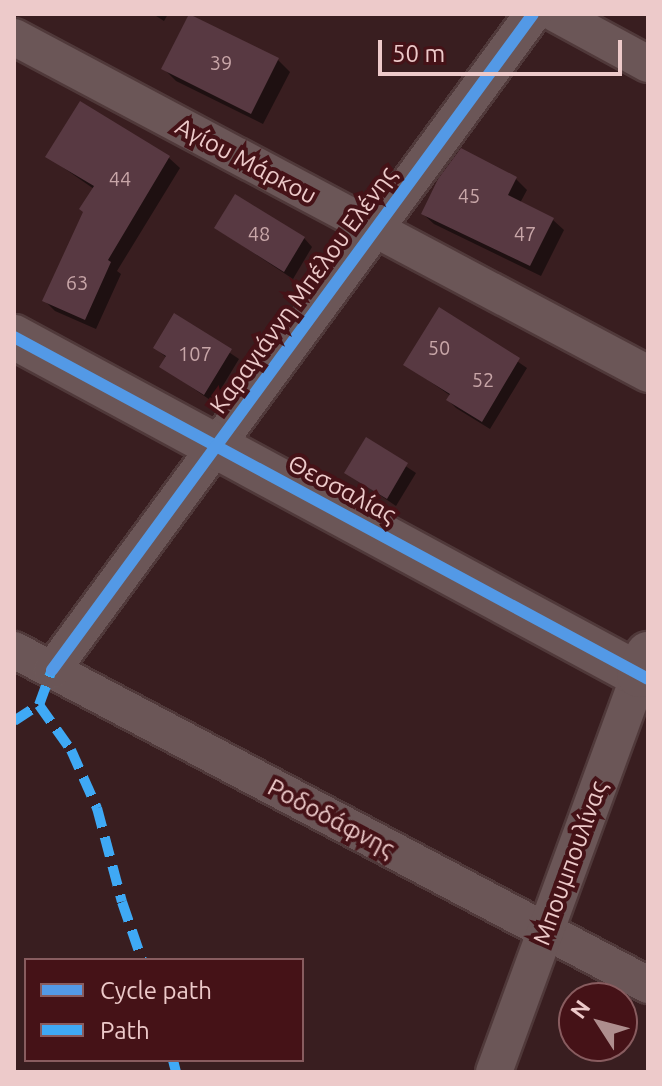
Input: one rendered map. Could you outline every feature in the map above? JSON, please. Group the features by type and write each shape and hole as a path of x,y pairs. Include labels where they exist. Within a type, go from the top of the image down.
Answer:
{"street":[{"name":"Καραγιάννη Μπέλου Ελένης","path":"52,670 533,14"},
{"path":"556,14 648,64"},
{"name":"Αγίου Μάρκου","path":"14,37 648,374"},
{"name":"Θεσσαλίας","path":"14,337 645,670"},
{"name":"Ροδοδάφνης","path":"14,650 648,985"},
{"name":"Μπουμπουλίνας","path":"494,1072 645,670"}],"building":[{"path":"189,14 279,58 251,114 161,69"},
{"path":"80,101 170,156 108,260 111,262 85,320 42,301 83,212 79,209 94,186 45,157"},
{"path":"461,148 517,177 508,195 554,218 530,266 421,214 438,179"},
{"path":"235,194 305,237 284,272 214,228"},
{"path":"439,307 520,358 482,422 446,400 450,394 403,365"},
{"path":"174,313 232,349 204,395 159,367 166,356 153,348"},
{"path":"366,437 408,463 387,499 344,473"}],"marked path":[{"path":"14,721 39,705 52,670"},
{"path":"39,705 71,750 97,808 122,902 141,958"},
{"path":"174,1062 176,1072"}],"cycle path":[{"path":"52,670 533,14"},
{"path":"14,337 648,679"}]}
